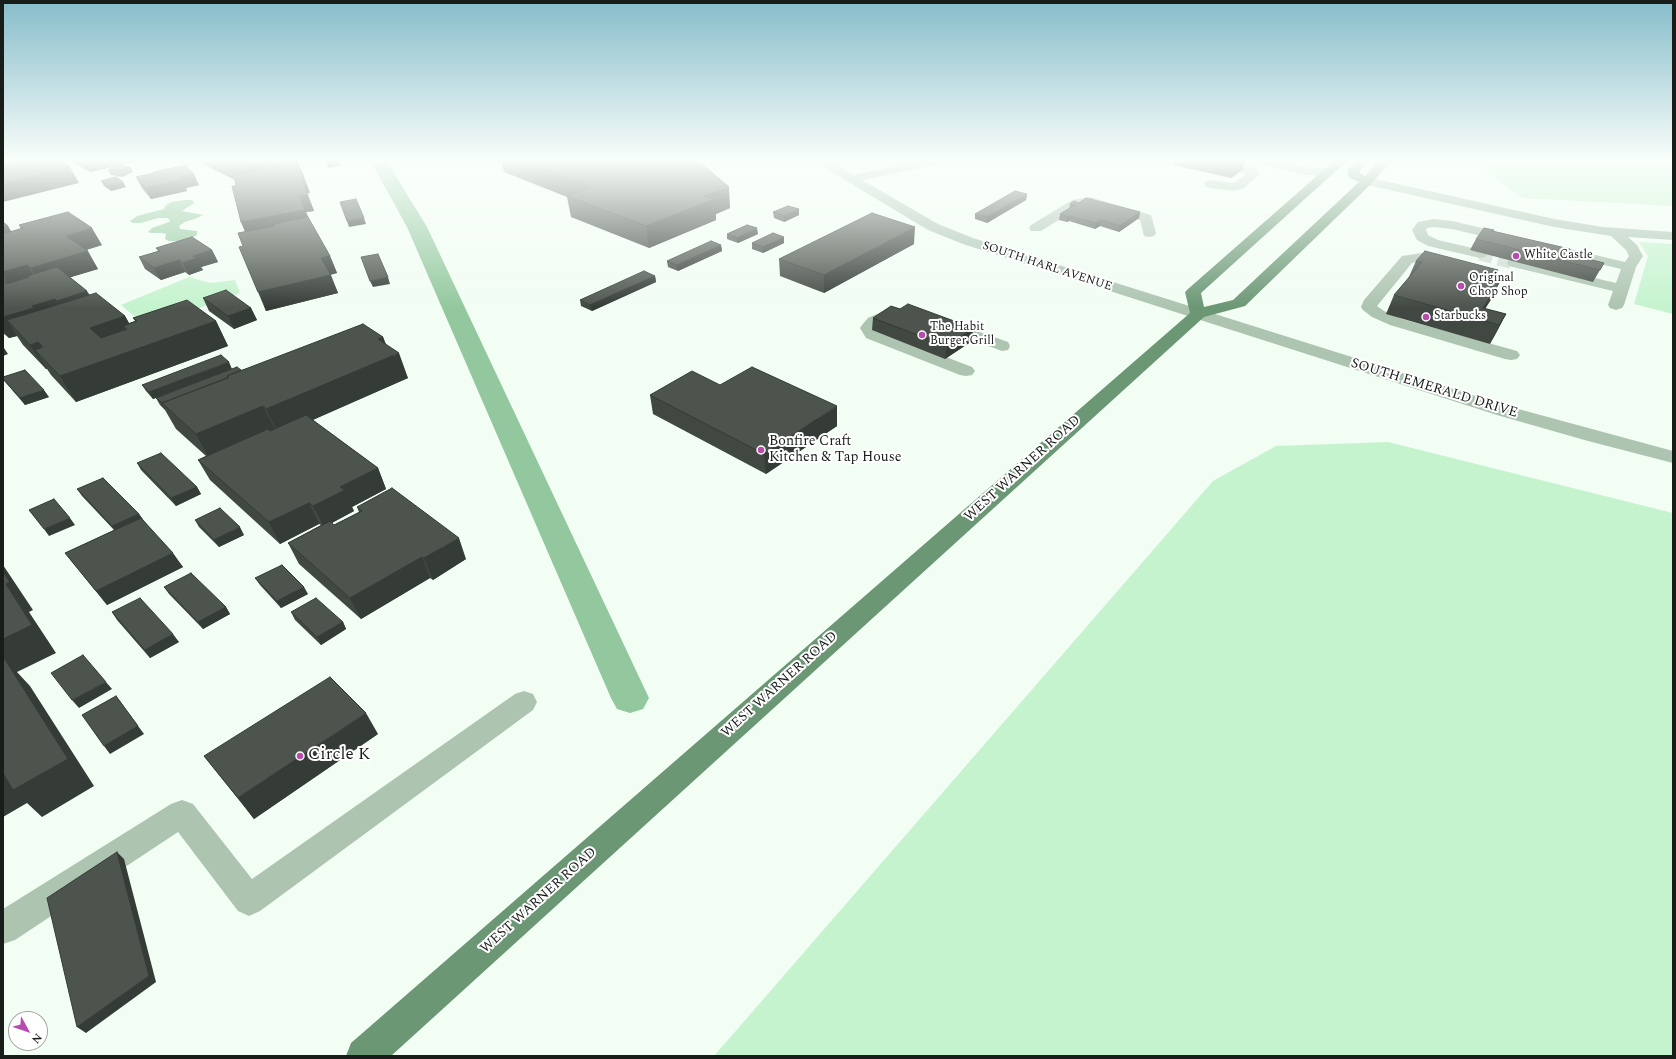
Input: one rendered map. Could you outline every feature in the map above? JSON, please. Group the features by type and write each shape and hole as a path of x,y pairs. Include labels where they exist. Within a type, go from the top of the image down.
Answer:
{"main road":[{"path":"1198,314 1192,292 1286,209"},
{"name":"WEST WARNER ROAD","path":"364,1056 1198,314 1239,303 1337,209"}],"street":[{"name":"SOUTH HARL AVENUE","path":"903,209 933,227 954,236 1198,314"},
{"path":"1036,228 1066,209"},
{"path":"1118,209 1146,218 1149,233"},
{"path":"1494,209 1554,223 1614,232 1673,236"},
{"path":"1480,254 1433,243 1422,237 1420,230 1423,225 1434,223 1452,225 1629,267"},
{"path":"1614,232 1632,248 1636,256 1629,267 1616,305"},
{"path":"1444,262 1422,257 1407,259 1370,303 1370,307 1378,314 1396,322 1511,355"},
{"path":"1514,263 1622,289"},
{"path":"966,371 883,339 872,334 868,328 874,321 892,312 903,311 922,316 1002,346"},
{"name":"SOUTH EMERALD DRIVE","path":"1198,314 1504,411 1673,457"},
{"path":"3,928 182,813 249,900 524,702"}],"shaded area":[{"path":"162,209 184,209 182,211 203,215 179,226 180,229 197,231 197,235 190,239 179,241 169,241 165,239 166,234 148,232 152,228 169,222 170,220 167,218 158,218 141,223 133,223 130,221 137,216"},
{"path":"1639,242 1673,244 1673,314 1634,304 1648,256"},
{"path":"189,277 210,283 235,280 240,293 191,311 152,331 121,305"},
{"path":"1388,442 1673,513 1673,1056 714,1056 1213,481 1276,446"}],"building":[{"path":"238,209 305,210 241,222"},
{"path":"343,209 360,209 364,218 347,221"},
{"path":"602,209 688,209 646,226"},
{"path":"779,209 798,209 784,216 773,212"},
{"path":"983,209 1000,209 987,217 975,214"},
{"path":"1068,209 1130,209 1140,212 1120,226 1101,220 1096,223 1060,214"},
{"path":"68,212 92,228 66,236 88,251 31,268 27,265 3,272 3,234 23,228 19,225"},
{"path":"872,213 915,227 824,275 779,259"},
{"path":"308,217 330,256 321,258 331,275 258,292 239,247 243,246 238,233 275,226 274,224"},
{"path":"3,222 8,226 3,227"},
{"path":"747,225 757,228 737,238 727,234"},
{"path":"1484,228 1570,249 1569,254 1604,263 1600,270 1476,239"},
{"path":"773,233 784,237 763,247 752,243"},
{"path":"192,237 212,250 193,256 197,258 183,263 179,260 154,268 139,257 160,251 156,248"},
{"path":"711,241 721,245 677,265 667,261"},
{"path":"1425,251 1498,270 1490,280 1499,283 1483,308 1506,314 1499,325 1394,295 1422,262 1416,261"},
{"path":"378,254 388,277 370,281 361,257"},
{"path":"57,267 87,291 57,301 55,299 32,306 34,308 3,317 4,282 6,284"},
{"path":"644,271 655,276 590,305 580,300"},
{"path":"226,290 251,308 228,316 203,298"},
{"path":"96,293 125,316 90,328 101,338 127,329 123,326 137,321 133,318 187,300 216,321 60,376 35,350 43,347 38,342 30,345 7,320"},
{"path":"908,304 973,328 947,346 873,318 891,306 900,309"},
{"path":"363,324 383,337 378,339 399,353 266,409 263,406 196,434 162,403 229,377 227,376"},
{"path":"221,355 229,362 149,392 142,385"},
{"path":"237,367 241,370 227,376 228,378 162,403 156,398"},
{"path":"752,367 837,406 764,454 650,395 692,371 720,385"},
{"path":"25,370 44,390 20,398 3,379 3,377"},
{"path":"306,415 378,468 340,487 345,490 313,506 309,503 269,522 198,460 268,429 270,431"},
{"path":"161,453 197,487 171,498 137,463"},
{"path":"103,478 139,514 112,526 77,489"},
{"path":"392,488 459,538 350,598 288,543 330,521 334,525 362,511 357,507"},
{"path":"54,499 70,518 44,529 29,510"},
{"path":"220,508 240,527 214,540 195,520"},
{"path":"141,518 173,553 96,591 65,553"},
{"path":"282,565 304,587 277,601 255,578"},
{"path":"3,572 10,582 6,584 32,625 3,639"},
{"path":"191,573 226,607 198,622 164,587"},
{"path":"140,598 173,634 145,650 112,612"},
{"path":"316,598 343,622 317,637 291,612"},
{"path":"83,655 106,682 72,700 51,673"},
{"path":"4,658 68,759 13,790 3,773"},
{"path":"330,677 366,713 238,798 204,756"},
{"path":"116,696 138,726 104,746 82,715"},
{"path":"117,852 149,976 77,1027 47,898"}],"waterway":[{"path":"407,209 417,227 630,698"}],"tunnel":[{"path":"1480,254 1514,263"}],"place":[{"name":"White Castle","path":"1516,256"},
{"name":"Original Chop Shop","path":"1461,286"},
{"name":"Starbucks","path":"1426,317"},
{"name":"The Habit Burger Grill","path":"922,335"},
{"name":"Bonfire Craft Kitchen & Tap House","path":"761,450"},
{"name":"Circle K","path":"300,756"}]}
